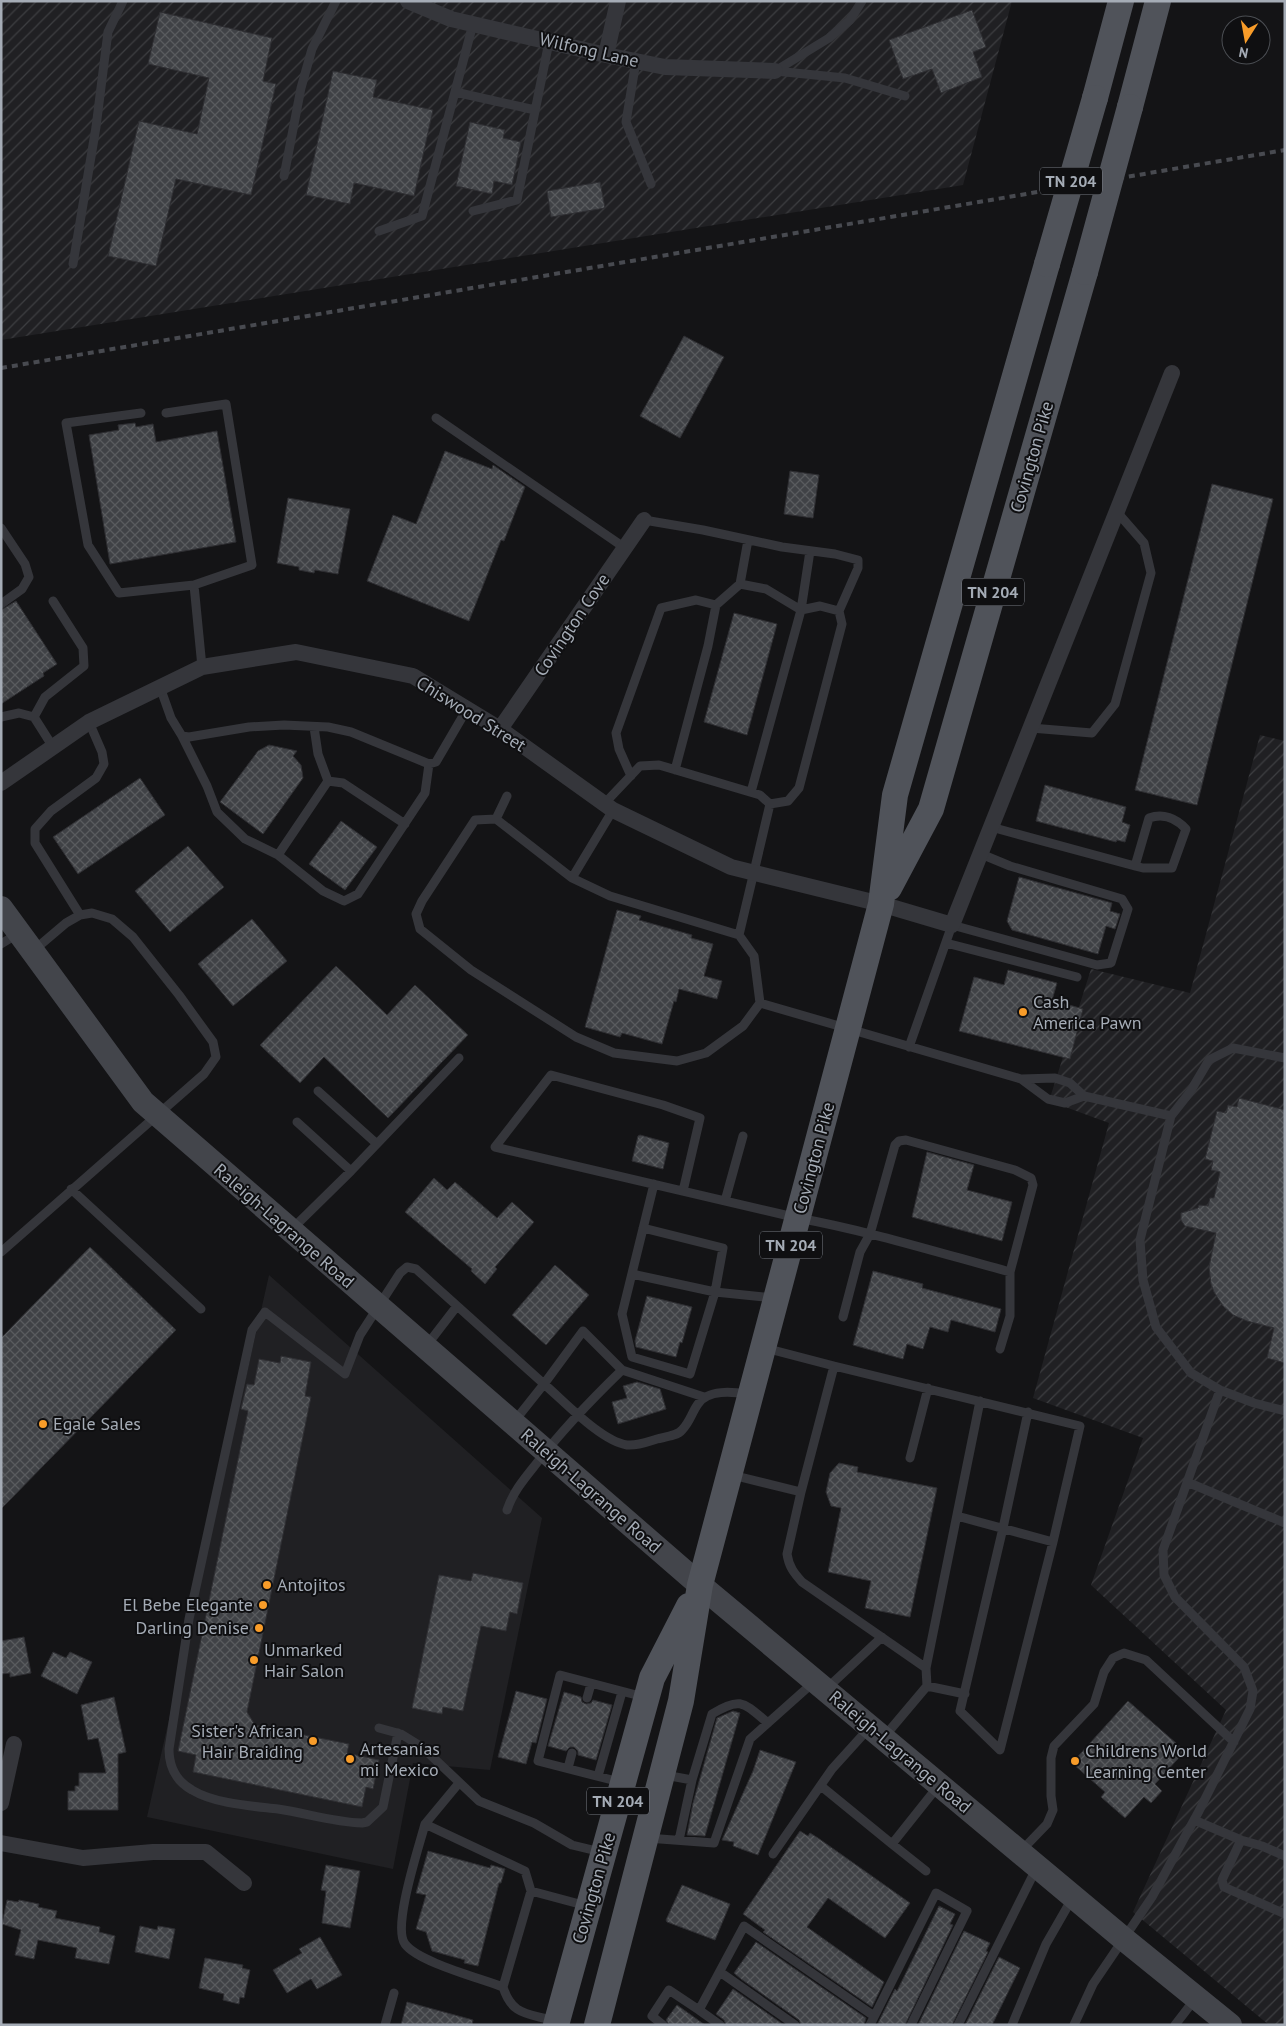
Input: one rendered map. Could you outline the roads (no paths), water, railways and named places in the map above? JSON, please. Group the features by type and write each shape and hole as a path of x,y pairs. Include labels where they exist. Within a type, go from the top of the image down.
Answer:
{"main road":[{"name":"Covington Pike","path":"597,2025 681,1701 700,1586 881,904 894,795 1048,264 1121,1"},
{"name":"Covington Pike","path":"881,904 930,809 1085,272 1158,1"},
{"name":"Raleigh-Lagrange Road","path":"1,908 18,943 143,1102 156,1114 700,1586 1073,1897 1230,2025"},
{"name":"Covington Pike","path":"556,2023 623,1783 634,1695 652,1678 700,1586"}],"street":[{"name":"Wilfong Lane","path":"408,1 450,19 606,56 664,67 775,71"},
{"path":"606,56 618,1"},
{"path":"952,925 1172,373"},
{"name":"Covington Cove","path":"500,729 644,520"},
{"name":"Chiswood Street","path":"1,783 89,722 202,667 296,652 413,676 500,729 608,807 731,867 881,904 952,925"},
{"path":"1,1803 14,1744"},
{"path":"1,1843 83,1858 153,1852 206,1852 244,1883"}],"lane":[{"path":"73,264 94,136 108,32 123,1"},
{"path":"284,176 301,88 312,49 336,1"},
{"path":"775,71 829,38 850,20 862,1"},
{"path":"379,231 422,216 473,24"},
{"path":"473,211 517,200 549,42"},
{"path":"636,61 626,122 651,184"},
{"path":"775,71 845,78 905,96"},
{"path":"454,92 535,110"},
{"path":"141,413 66,423 88,545 119,594 194,585 252,565 226,404 166,413"},
{"path":"436,418 625,548"},
{"path":"1031,728 1092,732 1115,704 1151,573 1144,543 1117,512"},
{"path":"644,520 835,554 858,560 858,568 839,611 842,624 799,788 788,801 770,804"},
{"path":"1,528 25,564 28,577 22,589 1,604"},
{"path":"675,770 708,646 716,605 740,584 748,540"},
{"path":"751,792 801,610 810,550"},
{"path":"740,584 766,589 801,610 820,606 839,611"},
{"path":"194,585 202,667"},
{"path":"631,776 619,749 616,733 661,608 696,600 716,605"},
{"path":"34,717 45,697 84,666 83,648 53,601"},
{"path":"160,687 172,718 208,786 217,812 244,839 278,855 323,891 344,901 358,894 425,793 429,764"},
{"path":"182,736 189,737 248,727 284,725 328,727 351,732 429,764 436,762 467,709"},
{"path":"1,717 19,713 34,717 53,747"},
{"path":"80,915 35,843 35,829 51,811 96,778 104,764 102,752 89,722"},
{"path":"314,727 318,754 328,781"},
{"path":"572,878 608,807 640,766 658,765 751,792 760,795 770,804"},
{"path":"278,855 328,781"},
{"path":"328,781 343,783 405,824"},
{"path":"496,819 507,796"},
{"path":"739,935 753,872 768,822 770,804"},
{"path":"992,827 1135,866 1143,868 1172,868 1186,829 1179,822 1159,814 1149,818 1135,866"},
{"path":"496,819 572,878 610,896 739,935 754,956 760,1003 743,1026 706,1053 677,1061 614,1053 576,1037 471,970 420,929 416,914 422,901 475,820 496,819"},
{"path":"909,1047 952,925 1097,965 1111,963 1128,910 1122,899 1010,866 981,854"},
{"path":"1,1252 156,1114 204,1074 216,1057 214,1042 179,995 132,937 112,919 92,913 80,915 66,923 18,943"},
{"path":"946,943 1077,977"},
{"path":"760,1003 1021,1079 1055,1078 1070,1083 1084,1096 1171,1116"},
{"path":"1285,1058 1233,1048 1209,1060 1190,1092 1171,1116 1140,1240 1143,1280 1156,1327 1190,1373 1220,1390 1285,1412"},
{"path":"290,1230 378,1144 459,1058"},
{"path":"683,1191 700,1118 663,1105 551,1075 495,1147 798,1218 834,1224 1010,1272"},
{"path":"1021,1079 1048,1099 1065,1103 1084,1096"},
{"path":"318,1091 378,1144"},
{"path":"297,1122 351,1171"},
{"path":"725,1201 743,1136"},
{"path":"843,1317 860,1252 870,1234 894,1145 899,1140 906,1140 1015,1170 1031,1178 1033,1185 1010,1272 1010,1310 1000,1348"},
{"path":"643,1228 723,1248 715,1292 690,1374 632,1357 622,1314 643,1228 654,1184"},
{"path":"71,1189 201,1309"},
{"path":"398,1733 383,1807 367,1822 362,1823 256,1807 213,1798 192,1791 178,1780 169,1762 169,1749 189,1619 252,1330 265,1312 345,1374 360,1335 400,1273 407,1267 416,1269 605,1437 618,1443 638,1445 680,1432 689,1422 698,1404 704,1397 711,1394 737,1392 751,1394"},
{"path":"632,1274 715,1292 776,1298"},
{"path":"425,1348 458,1306"},
{"path":"513,1423 583,1331 622,1370 704,1397"},
{"path":"763,1348 1028,1412 1080,1426 1053,1542 1000,1750 960,1711 1028,1412"},
{"path":"834,1366 802,1492 788,1554 789,1563 793,1572 802,1582 926,1668"},
{"path":"507,1510 512,1495 545,1452 578,1413 622,1370"},
{"path":"910,1458 928,1388"},
{"path":"1074,2025 1093,1984 1125,1940 1152,1897 1194,1820 1250,1709 1253,1691 1244,1667 1175,1597 1164,1575 1163,1550 1220,1390"},
{"path":"927,1686 926,1668 980,1401"},
{"path":"730,1475 802,1492"},
{"path":"1187,1482 1285,1523"},
{"path":"957,1516 1053,1542"},
{"path":"646,1838 714,1843 750,1739 768,1723 882,1637"},
{"path":"958,2025 1029,1859 1048,1824 1053,1810 1051,1758 1054,1746 1094,1704 1104,1672 1113,1658 1124,1653 1146,1660 1234,1742"},
{"path":"598,1776 634,1695 560,1676 538,1761 623,1783"},
{"path":"587,1698 591,1684"},
{"path":"927,1686 964,1694"},
{"path":"773,1854 832,1769 927,1686"},
{"path":"678,1840 692,1780 712,1714 734,1703 745,1704 768,1723"},
{"path":"380,1728 398,1733 422,1747 479,1800 534,1823 572,1845 604,1852"},
{"path":"568,1768 572,1753"},
{"path":"662,1775 692,1780"},
{"path":"459,1783 425,1824 401,1914 400,1930 404,1943 421,1957 503,1986"},
{"path":"892,1844 939,1785"},
{"path":"821,1786 926,1871"},
{"path":"1194,1820 1285,1856"},
{"path":"425,1824 525,1871 531,1891 503,1986 507,2001 516,2010 556,2023"},
{"path":"1241,1840 1222,1880 1224,1887 1285,1914"},
{"path":"531,1891 588,1906"},
{"path":"870,2025 936,1893 967,1911 911,2025"},
{"path":"1012,2025 1046,1944 1073,1897"},
{"path":"699,2010 744,1926 874,2016"},
{"path":"720,1972 795,2025"},
{"path":"663,2025 652,2016 669,1990 720,2025"},
{"path":"385,2025 394,1993"},
{"path":"1175,2025 1196,1998"}],"railway":[{"path":"1,368 1285,150"}],"place":[{"name":"Cash America Pawn","path":"1023,1012"},
{"name":"Egale Sales","path":"43,1424"},
{"name":"Antojitos","path":"267,1585"},
{"name":"El Bebe Elegante","path":"263,1605"},
{"name":"Darling Denise","path":"259,1628"},
{"name":"Unmarked Hair Salon","path":"254,1660"},
{"name":"Sister's African Hair Braiding","path":"313,1741"},
{"name":"Artesanías mi Mexico","path":"350,1759"},
{"name":"Childrens World Learning Center","path":"1075,1761"}]}
